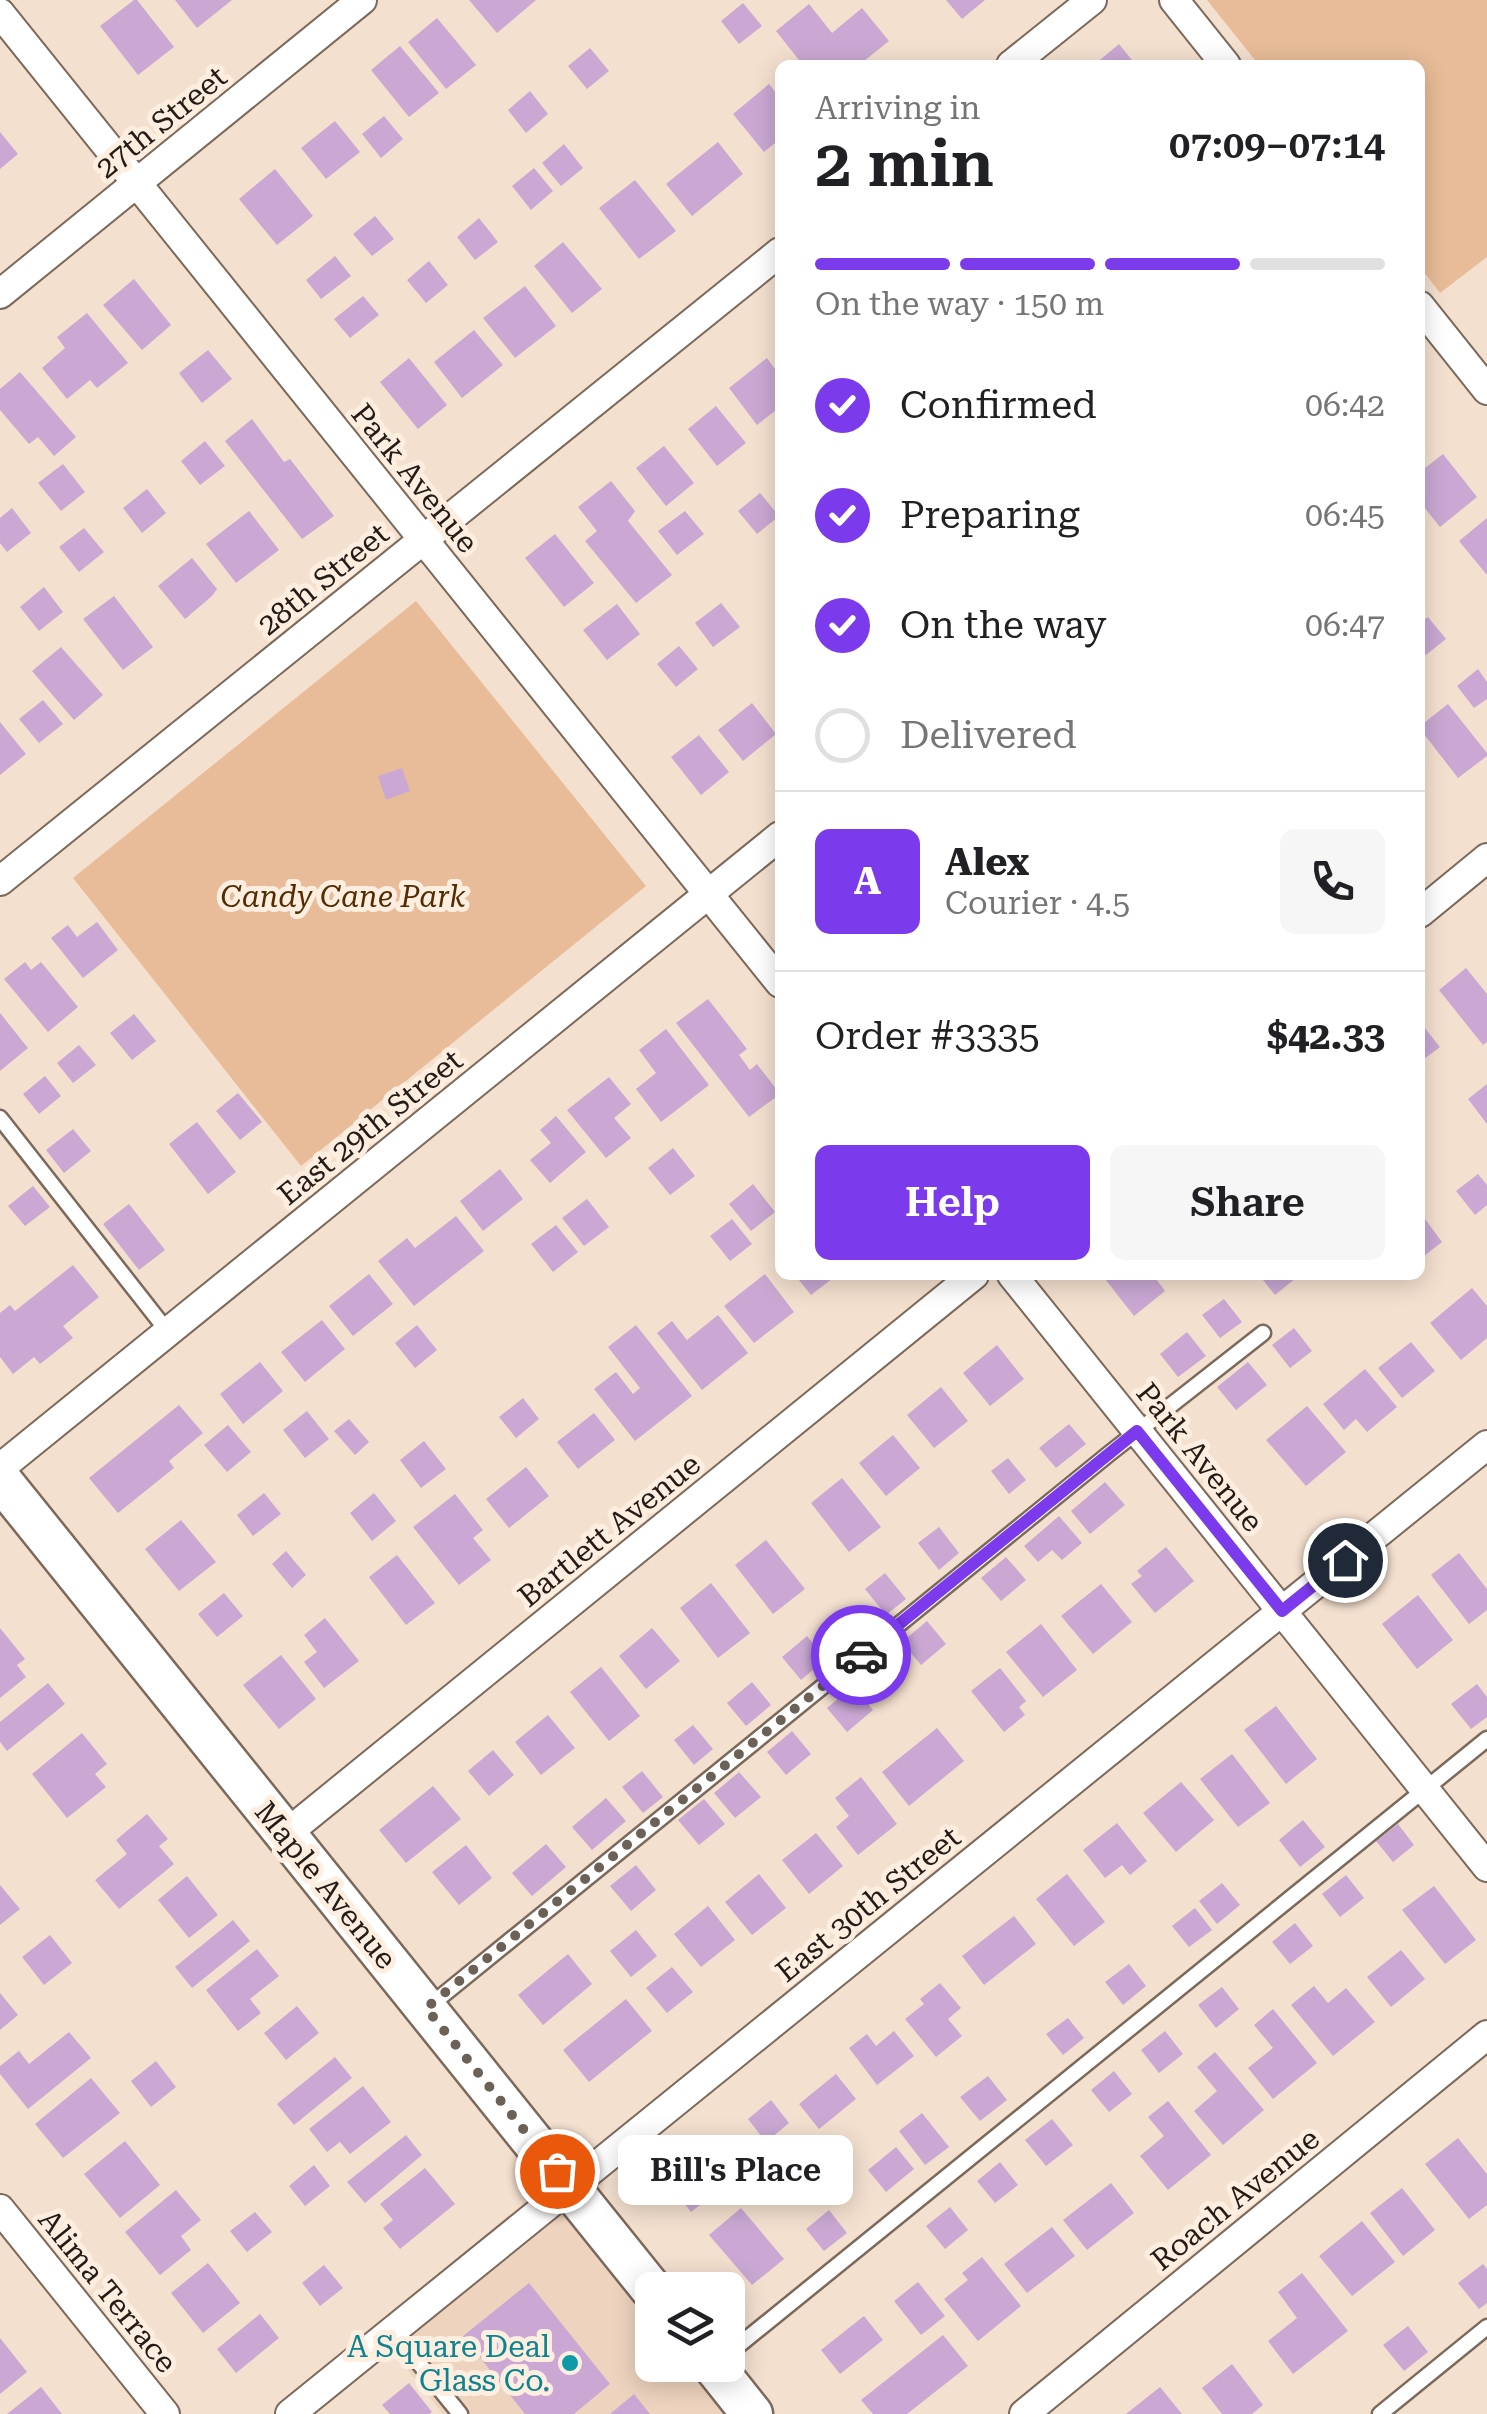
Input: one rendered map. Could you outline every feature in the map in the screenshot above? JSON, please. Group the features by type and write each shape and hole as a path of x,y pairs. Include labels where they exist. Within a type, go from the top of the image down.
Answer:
{"street":[{"name":"27th Street","path":"0,294 362,0"},
{"path":"1017,60 1092,0"},
{"path":"1174,0 1222,60"},
{"name":"Park Avenue","path":"0,13 775,978"},
{"name":"28th Street","path":"0,881 775,256"},
{"path":"1425,318 1487,390"},
{"name":"East 29th Street","path":"0,1468 775,840"},
{"path":"1425,909 1487,858"},
{"name":"Bartlett Avenue","path":"286,1834 968,1280"},
{"name":"Park Avenue","path":"1016,1280 1487,1868"},
{"name":"East 30th Street","path":"290,2414 1487,1444"},
{"name":"Maple Avenue","path":"0,1480 638,2272"},
{"name":"Roach Avenue","path":"1024,2414 1487,2035"},
{"name":"Alima Terrace","path":"0,2209 165,2414"},
{"path":"727,2382 752,2414"}],"lane":[{"path":"0,1118 168,1332"},
{"path":"426,2008 1137,1431 1264,1333"},
{"path":"745,2340 1487,1739"},
{"path":"1380,2414 1487,2327"},
{"path":"393,2331 460,2414"}],"shaded area":[{"path":"547,2184 635,2292 635,2382 709,2382 736,2414 443,2414 373,2327"}],"green space":[{"path":"1207,0 1487,0 1487,257 1440,293 1425,274 1425,60 1255,60"},
{"name":"Candy Cane Park","path":"416,601 646,886 301,1166 73,878"}],"building":[{"path":"134,0 174,47 138,75 100,26"},
{"path":"175,0 232,0 197,28"},
{"path":"469,0 536,0 497,33"},
{"path":"946,0 985,0 962,19"},
{"path":"743,3 762,26 739,44 721,21"},
{"path":"809,4 832,33 862,8 889,41 865,60 799,60 776,31"},
{"path":"437,18 476,65 446,89 408,42"},
{"path":"1119,44 1132,60 1100,60"},
{"path":"400,46 439,93 409,117 371,70"},
{"path":"590,48 609,71 587,89 568,66"},
{"path":"769,84 775,92 775,143 764,152 733,114"},
{"path":"530,91 548,114 526,133 508,110"},
{"path":"384,116 403,139 381,158 362,134"},
{"path":"335,121 360,152 326,179 301,148"},
{"path":"0,132 18,154 0,169"},
{"path":"718,142 743,174 692,216 666,184"},
{"path":"564,144 583,168 561,186 542,163"},
{"path":"534,168 553,191 531,210 512,186"},
{"path":"275,169 313,216 277,245 239,199"},
{"path":"635,180 676,231 639,259 599,208"},
{"path":"375,216 394,239 372,256 353,234"},
{"path":"479,218 498,242 475,260 457,237"},
{"path":"563,242 602,289 572,313 534,266"},
{"path":"335,256 351,276 321,299 306,280"},
{"path":"429,261 448,285 426,303 407,280"},
{"path":"134,279 171,325 142,350 103,305"},
{"path":"525,286 556,326 515,358 483,318"},
{"path":"363,296 379,315 350,338 334,319"},
{"path":"87,313 128,363 97,388 90,380 67,399 42,368 65,348 57,337"},
{"path":"474,330 503,365 462,398 434,362"},
{"path":"208,350 232,379 202,403 179,373"},
{"path":"409,358 447,405 418,429 380,382"},
{"path":"767,358 775,369 775,411 757,425 729,388"},
{"path":"20,372 76,437 54,456 38,437 29,444 0,410 0,389"},
{"path":"716,406 746,443 717,466 688,429"},
{"path":"252,419 284,462 290,459 334,516 302,539 225,441"},
{"path":"205,441 225,466 200,485 181,461"},
{"path":"664,446 694,483 666,506 636,468"},
{"path":"1443,454 1477,497 1440,527 1425,508 1425,468"},
{"path":"63,464 85,492 61,511 38,483"},
{"path":"611,481 635,511 628,521 672,575 636,603 585,541 597,531 578,507"},
{"path":"147,489 166,513 142,533 123,508"},
{"path":"760,493 775,511 775,519 757,534 738,511"},
{"path":"12,508 31,533 7,552 0,543 0,518"},
{"path":"249,511 279,550 236,583 206,544"},
{"path":"685,511 704,534 677,555 658,531"},
{"path":"1487,518 1487,575 1459,541"},
{"path":"84,528 104,552 79,572 59,547"},
{"path":"555,534 594,583 564,607 525,558"},
{"path":"192,558 217,589 185,619 158,586"},
{"path":"44,587 63,612 39,631 20,607"},
{"path":"114,596 153,647 123,670 83,619"},
{"path":"721,603 740,627 713,647 695,623"},
{"path":"617,604 640,634 607,660 583,630"},
{"path":"1428,617 1446,639 1426,655 1425,654"},
{"path":"679,646 698,669 676,687 657,664"},
{"path":"61,647 103,695 74,720 32,671"},
{"path":"1478,669 1487,682 1487,699 1474,708 1457,686"},
{"path":"43,700 63,724 39,743 19,719"},
{"path":"752,703 775,735 743,761 718,730"},
{"path":"1448,704 1487,756 1458,778 1425,735 1425,722"},
{"path":"0,722 26,754 0,775"},
{"path":"699,735 729,772 701,795 671,757"},
{"path":"402,768 410,791 386,800 378,776"},
{"path":"97,922 118,950 83,978 51,938 68,925 77,937"},
{"path":"25,962 31,970 41,962 78,1007 48,1032 4,979"},
{"path":"1466,968 1487,994 1487,1042 1483,1045 1439,990"},
{"path":"708,999 747,1049 739,1055 750,1070 757,1064 775,1087 775,1098 749,1117 676,1023"},
{"path":"0,1013 28,1048 0,1071"},
{"path":"134,1014 156,1041 132,1060 110,1033"},
{"path":"1425,1028 1440,1047 1425,1058"},
{"path":"666,1029 709,1085 661,1122 636,1089 656,1073 639,1050"},
{"path":"79,1045 96,1065 73,1083 57,1063"},
{"path":"45,1076 61,1096 39,1114 23,1094"},
{"path":"609,1077 631,1104 614,1118 631,1138 606,1158 567,1110"},
{"path":"1487,1084 1487,1124 1468,1099"},
{"path":"238,1093 262,1122 240,1140 216,1111"},
{"path":"556,1116 586,1152 550,1183 530,1160 551,1143 540,1130"},
{"path":"197,1122 236,1172 208,1194 169,1144"},
{"path":"73,1129 91,1151 64,1173 46,1150"},
{"path":"673,1148 695,1176 670,1195 648,1168"},
{"path":"500,1169 523,1199 483,1231 460,1201"},
{"path":"1478,1174 1487,1185 1487,1205 1475,1215 1456,1191"},
{"path":"753,1184 775,1212 751,1231 729,1204"},
{"path":"33,1186 50,1207 25,1226 8,1206"},
{"path":"587,1199 609,1227 584,1246 562,1218"},
{"path":"129,1204 165,1250 139,1270 103,1224"},
{"path":"456,1216 484,1251 414,1306 378,1261 407,1238 415,1248"},
{"path":"732,1219 752,1244 730,1261 710,1236"},
{"path":"1425,1219 1442,1242 1425,1255"},
{"path":"556,1225 578,1252 553,1272 531,1244"},
{"path":"73,1265 99,1297 63,1326 73,1338 40,1364 34,1357 13,1374 0,1357 0,1313 10,1305 15,1311"},
{"path":"369,1274 393,1304 353,1336 329,1306"},
{"path":"765,1274 794,1312 754,1343 724,1306"},
{"path":"799,1280 830,1280 811,1295"},
{"path":"1106,1280 1157,1280 1165,1291 1134,1316"},
{"path":"1263,1280 1294,1280 1275,1295"},
{"path":"1472,1288 1487,1306 1487,1338 1461,1360 1430,1323"},
{"path":"1224,1299 1242,1322 1220,1338 1202,1315"},
{"path":"718,1315 748,1353 702,1390 657,1333 672,1321 687,1340"},
{"path":"322,1320 345,1349 305,1382 281,1352"},
{"path":"417,1325 437,1350 415,1368 395,1343"},
{"path":"636,1325 692,1396 635,1441 594,1389 616,1372 633,1394 640,1388 608,1347"},
{"path":"1294,1328 1312,1351 1290,1368 1272,1345"},
{"path":"1187,1332 1206,1356 1178,1377 1160,1354"},
{"path":"1411,1342 1435,1371 1402,1398 1378,1368"},
{"path":"997,1345 1024,1379 990,1406 963,1373"},
{"path":"260,1362 283,1391 243,1424 220,1394"},
{"path":"1248,1362 1267,1385 1236,1410 1217,1387"},
{"path":"1365,1369 1397,1407 1367,1432 1356,1419 1344,1430 1323,1404"},
{"path":"941,1387 968,1421 934,1448 907,1415"},
{"path":"523,1398 539,1419 516,1438 499,1417"},
{"path":"179,1405 203,1433 169,1461 174,1468 118,1513 89,1478"},
{"path":"1307,1406 1346,1452 1306,1486 1266,1440"},
{"path":"307,1411 329,1439 305,1458 283,1430"},
{"path":"594,1413 615,1440 578,1469 557,1442"},
{"path":"349,1419 369,1442 355,1455 334,1431"},
{"path":"1069,1424 1086,1444 1056,1468 1039,1448"},
{"path":"228,1425 251,1452 227,1472 204,1445"},
{"path":"893,1435 920,1468 886,1496 859,1463"},
{"path":"424,1441 446,1469 421,1488 400,1460"},
{"path":"1008,1458 1026,1480 1009,1494 991,1471"},
{"path":"526,1467 549,1496 509,1528 486,1499"},
{"path":"842,1478 881,1527 849,1552 811,1503"},
{"path":"1105,1482 1125,1505 1090,1534 1071,1511"},
{"path":"264,1493 281,1514 253,1536 237,1515"},
{"path":"374,1493 396,1521 372,1541 350,1513"},
{"path":"455,1494 483,1530 473,1538 491,1560 459,1585 413,1527"},
{"path":"1059,1516 1082,1543 1062,1560 1052,1550 1038,1562 1024,1546"},
{"path":"181,1520 216,1562 179,1591 145,1549"},
{"path":"939,1527 959,1553 939,1570 918,1543"},
{"path":"766,1540 805,1589 773,1614 735,1565"},
{"path":"1166,1547 1194,1581 1155,1613 1131,1584 1142,1576 1137,1571"},
{"path":"286,1551 306,1575 292,1588 272,1564"},
{"path":"1459,1553 1487,1589 1487,1610 1469,1624 1431,1575"},
{"path":"397,1555 435,1603 406,1625 369,1577"},
{"path":"1006,1557 1026,1580 1001,1601 981,1578"},
{"path":"885,1573 906,1599 886,1615 865,1589"},
{"path":"711,1583 750,1633 718,1658 680,1608"},
{"path":"1101,1584 1132,1622 1093,1654 1061,1616"},
{"path":"224,1593 243,1616 217,1637 198,1614"},
{"path":"1418,1595 1453,1640 1417,1669 1382,1624"},
{"path":"325,1618 359,1661 324,1688 304,1662 317,1652 304,1635"},
{"path":"927,1621 946,1644 921,1665 902,1642"},
{"path":"1041,1624 1077,1670 1043,1697 1006,1652"},
{"path":"0,1628 25,1659 17,1665 26,1677 0,1698"},
{"path":"652,1628 680,1661 646,1689 619,1656"},
{"path":"807,1636 826,1659 801,1680 782,1657"},
{"path":"281,1655 316,1699 279,1729 243,1685"},
{"path":"601,1667 640,1716 609,1741 570,1692"},
{"path":"1000,1668 1026,1701 1019,1707 1025,1715 1004,1732 971,1691"},
{"path":"752,1682 771,1705 746,1726 727,1703"},
{"path":"48,1683 65,1704 7,1751 0,1742 0,1722"},
{"path":"1477,1684 1487,1697 1487,1717 1471,1729 1451,1704"},
{"path":"853,1686 873,1710 847,1732 827,1708"},
{"path":"1276,1706 1317,1759 1286,1784 1244,1730"},
{"path":"548,1715 575,1748 541,1775 515,1742"},
{"path":"693,1725 713,1749 694,1765 674,1740"},
{"path":"937,1728 964,1761 909,1806 882,1772"},
{"path":"792,1731 811,1754 786,1775 767,1752"},
{"path":"82,1733 107,1764 95,1774 106,1787 67,1818 32,1774"},
{"path":"493,1750 514,1775 489,1796 468,1771"},
{"path":"1232,1754 1270,1803 1238,1827 1200,1779"},
{"path":"642,1771 663,1797 643,1813 622,1787"},
{"path":"739,1772 761,1797 735,1818 714,1793"},
{"path":"861,1777 897,1824 858,1855 836,1827 849,1816 835,1798"},
{"path":"1181,1782 1214,1820 1176,1852 1143,1813"},
{"path":"433,1786 461,1819 406,1863 379,1830"},
{"path":"606,1798 626,1821 592,1850 572,1827"},
{"path":"704,1799 725,1824 699,1845 678,1820"},
{"path":"147,1814 168,1839 159,1846 174,1864 119,1909 95,1880 127,1854 116,1840"},
{"path":"1303,1820 1325,1847 1300,1867 1279,1840"},
{"path":"1117,1823 1147,1861 1130,1875 1122,1865 1105,1878 1083,1850"},
{"path":"1398,1824 1414,1845 1393,1862 1376,1841"},
{"path":"816,1833 843,1866 809,1894 782,1860"},
{"path":"546,1844 566,1867 532,1896 512,1873"},
{"path":"466,1845 492,1878 459,1905 432,1872"},
{"path":"636,1865 656,1890 631,1911 610,1886"},
{"path":"759,1874 786,1908 752,1935 725,1902"},
{"path":"1067,1874 1105,1922 1074,1946 1036,1899"},
{"path":"1346,1875 1364,1898 1340,1917 1322,1894"},
{"path":"187,1876 218,1915 189,1938 158,1900"},
{"path":"1222,1883 1240,1905 1217,1924 1199,1901"},
{"path":"0,1885 20,1909 0,1925"},
{"path":"1434,1886 1476,1940 1445,1964 1402,1910"},
{"path":"708,1906 735,1940 701,1967 674,1934"},
{"path":"1195,1908 1212,1930 1189,1947 1172,1926"},
{"path":"1014,1916 1036,1944 984,1985 962,1956"},
{"path":"233,1920 250,1941 192,1988 175,1967"},
{"path":"1295,1923 1313,1946 1290,1964 1272,1942"},
{"path":"636,1930 657,1956 631,1977 610,1951"},
{"path":"50,1935 72,1963 44,1985 22,1957"},
{"path":"257,1949 279,1976 250,1999 261,2013 238,2031 206,1990"},
{"path":"1401,1950 1425,1979 1391,2007 1367,1977"},
{"path":"568,1954 592,1984 543,2025 518,1995"},
{"path":"1129,1964 1146,1986 1123,2005 1105,1982"},
{"path":"672,1967 693,1992 667,2013 646,1988"},
{"path":"940,1983 961,2008 948,2019 962,2036 936,2057 905,2019 924,2004 920,1999"},
{"path":"1314,1986 1328,2003 1346,1988 1375,2022 1333,2056 1291,2005"},
{"path":"1222,1987 1239,2009 1216,2028 1198,2005"},
{"path":"0,1993 18,2015 0,2030"},
{"path":"626,1999 652,2031 589,2082 563,2050"},
{"path":"297,2006 319,2033 286,2060 264,2033"},
{"path":"1273,2009 1317,2063 1273,2099 1248,2068 1273,2048 1254,2025"},
{"path":"1068,2018 1084,2038 1063,2055 1046,2034"},
{"path":"894,2031 914,2056 877,2085 849,2048 867,2034 876,2046"},
{"path":"1165,2031 1183,2054 1159,2073 1141,2050"},
{"path":"69,2032 91,2058 28,2109 0,2074 0,2066 19,2051 29,2064"},
{"path":"1215,2052 1264,2110 1223,2145 1194,2111 1217,2091 1197,2067"},
{"path":"335,2057 352,2078 294,2125 277,2104"},
{"path":"156,2061 176,2087 151,2107 131,2081"},
{"path":"1114,2071 1132,2094 1109,2112 1091,2090"},
{"path":"836,2074 856,2099 819,2129 799,2104"},
{"path":"988,2076 1007,2100 980,2121 960,2097"},
{"path":"91,2078 120,2113 63,2158 35,2124"},
{"path":"363,2086 391,2122 350,2154 340,2142 327,2152 309,2129"},
{"path":"771,2100 789,2123 766,2142 748,2119"},
{"path":"1168,2101 1211,2155 1168,2190 1140,2156 1164,2136 1148,2117"},
{"path":"922,2113 949,2147 925,2165 899,2131"},
{"path":"1052,2119 1073,2145 1046,2166 1025,2140"},
{"path":"406,2135 422,2155 365,2203 347,2182"},
{"path":"1458,2138 1487,2174 1487,2205 1469,2219 1425,2164"},
{"path":"125,2141 160,2185 120,2218 84,2174"},
{"path":"716,2146 739,2175 691,2212 668,2183"},
{"path":"896,2147 914,2169 886,2192 868,2170"},
{"path":"1000,2162 1018,2185 995,2203 977,2181"},
{"path":"314,2165 330,2186 305,2206 289,2186"},
{"path":"425,2168 455,2204 400,2249 383,2228 393,2220 380,2204"},
{"path":"1111,2183 1134,2213 1087,2250 1063,2220"},
{"path":"1402,2188 1435,2230 1403,2256 1370,2213"},
{"path":"176,2190 201,2220 181,2236 191,2250 160,2275 125,2232"},
{"path":"950,2207 968,2230 945,2249 926,2226"},
{"path":"741,2208 784,2259 752,2285 745,2272 709,2235"},
{"path":"829,2210 847,2233 824,2251 806,2229"},
{"path":"255,2212 272,2232 247,2252 230,2231"},
{"path":"1362,2221 1395,2262 1352,2296 1319,2256"},
{"path":"1052,2227 1075,2256 1027,2293 1004,2264"},
{"path":"982,2257 1021,2306 978,2341 944,2299 968,2280 962,2273"},
{"path":"208,2263 240,2303 203,2333 171,2293"},
{"path":"1483,2264 1487,2269 1487,2303 1479,2309 1458,2283"},
{"path":"324,2265 343,2288 320,2306 302,2283"},
{"path":"1302,2273 1348,2331 1293,2374 1268,2341 1297,2318 1278,2292"},
{"path":"918,2282 945,2316 921,2335 894,2301"},
{"path":"529,2283 610,2384 574,2414 525,2414 463,2336"},
{"path":"260,2314 279,2338 236,2373 217,2349"},
{"path":"864,2316 883,2340 840,2374 821,2350"},
{"path":"1408,2326 1428,2352 1404,2371 1383,2345"},
{"path":"943,2335 968,2366 907,2414 873,2414 861,2400"},
{"path":"0,2338 27,2372 0,2394"},
{"path":"1232,2364 1263,2405 1252,2414 1222,2414 1202,2388"},
{"path":"409,2383 432,2412 390,2414 382,2405"},
{"path":"41,2387 62,2414 7,2414"},
{"path":"1160,2387 1182,2414 1126,2414"},
{"path":"634,2394 650,2414 610,2414"}],"way so far":[{"path":"557,2171 426,2008 861,1655"}],"place":[{"name":"Bill's Place","path":"557,2171"},
{"name":"A Square Deal Glass Co.","path":"570,2363"}],"route":[{"path":"861,1655 1137,1431 1282,1611 1345,1560"}]}
